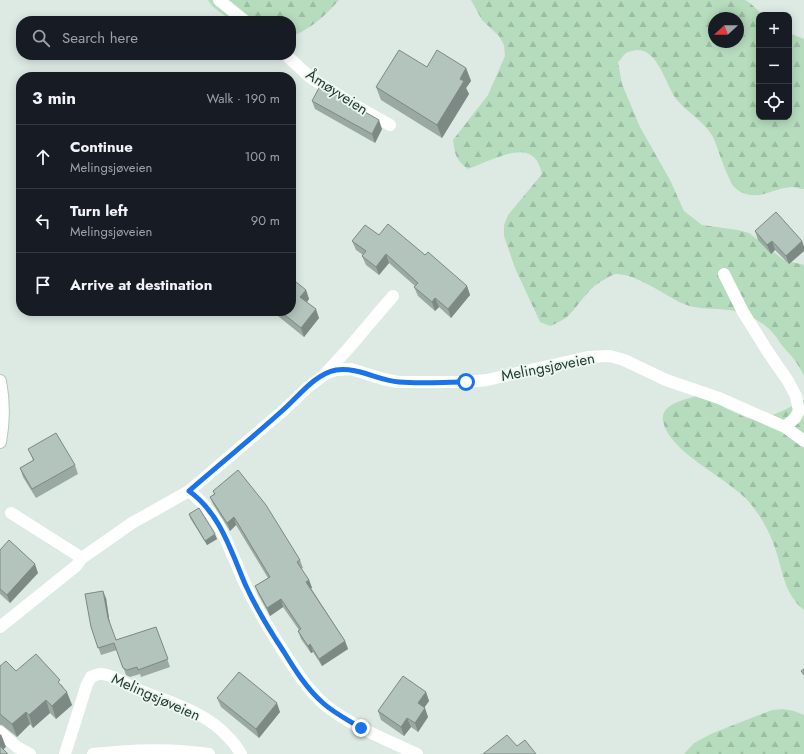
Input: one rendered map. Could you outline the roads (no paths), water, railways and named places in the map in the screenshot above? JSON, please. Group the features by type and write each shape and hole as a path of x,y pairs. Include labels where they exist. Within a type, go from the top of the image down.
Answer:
{"street":[{"path":"219,0 239,16"},
{"name":"Åmøyveien","path":"291,60 311,78 390,125"},
{"path":"724,274 743,312 788,381 796,396 799,411 795,418 785,427"},
{"name":"Melingsjøveien","path":"0,626 76,566 82,558 132,523 189,491 284,410 308,387 324,375 393,296"},
{"name":"Melingsjøveien","path":"324,375 336,370 351,370 398,382 466,382 487,380 588,357 610,356 624,360 666,380 719,398 785,427 804,441"},
{"path":"0,381 3,407 3,425 0,442"},
{"path":"189,491 214,516 222,529 246,587 261,617 297,673 313,693 323,703 361,728 417,754"},
{"path":"11,513 82,558"},
{"name":"Melingsjøveien","path":"65,754 87,684 91,677 101,674 178,704 199,714 214,724 230,739 241,754"},
{"path":"0,732 17,747 30,754"},
{"path":"93,754 156,749 186,750 209,754"}]}
